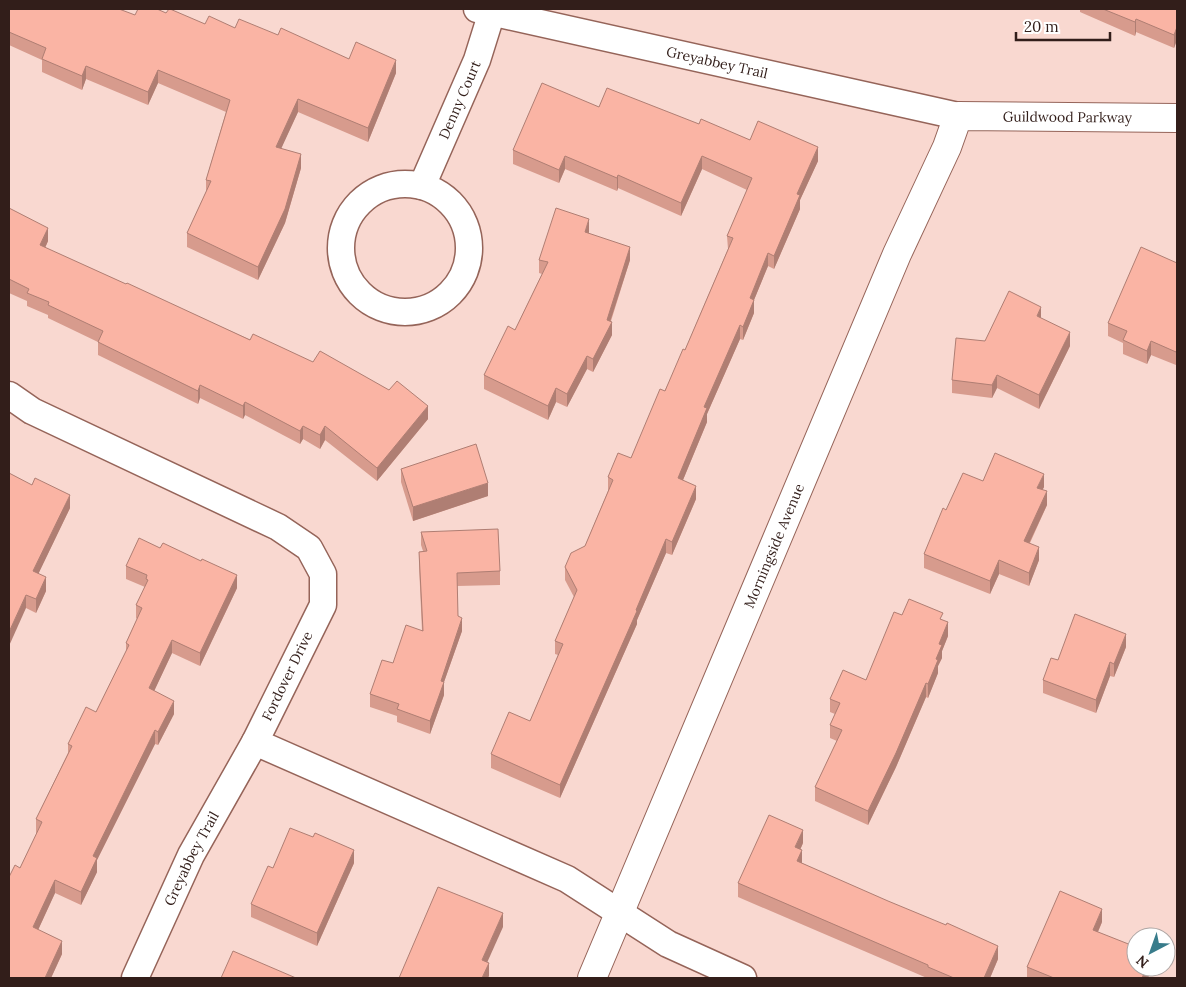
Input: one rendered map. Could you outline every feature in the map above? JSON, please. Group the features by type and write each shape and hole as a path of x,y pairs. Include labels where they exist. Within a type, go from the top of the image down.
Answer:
{"main road":[{"name":"Guildwood Parkway","path":"958,116 1177,118"},
{"name":"Morningside Avenue","path":"592,978 897,254 947,147 958,116"}],"street":[{"name":"Greyabbey Trail","path":"485,10 958,116"},
{"name":"Denny Court","path":"422,186 477,60 485,10"},
{"path":"395,185 422,186 436,192 452,204 463,222 468,241 468,261 461,280 448,296 431,306 412,312 392,311 371,303 354,288 344,268 340,246 345,224 356,205 374,192 395,185"},
{"name":"Fordover Drive","path":"9,395 32,411 278,527 309,548 324,574 322,605 255,742"},
{"name":"Greyabbey Trail","path":"135,978 192,855 255,742"},
{"path":"255,742 566,879 619,914 678,949 743,978"}],"building":[{"path":"9,9 119,9 135,15 138,9 157,9 166,13 170,9 205,24 209,16 235,28 239,19 278,35 281,28 349,59 356,42 396,60 368,128 298,99 276,147 301,154 285,209 258,267 187,233 211,181 206,180 230,100 158,70 148,92 86,66 82,76 42,59 46,48 9,32"},
{"path":"1103,9 1177,9 1177,27 1174,35 1136,19 1135,22"},
{"path":"542,83 599,107 607,88 699,124 701,119 750,140 758,121 818,147 797,194 800,195 774,256 768,253 750,298 754,300 743,327 740,325 704,407 707,408 678,478 696,486 672,542 666,539 637,611 560,785 491,754 509,712 530,721 563,644 555,641 577,590 565,567 571,553 585,546 613,480 608,477 618,453 631,458 660,389 665,391 683,349 685,350 733,238 727,236 752,178 702,156 681,203 618,175 617,178 565,156 559,170 513,150"},
{"path":"9,208 48,228 40,245 250,340 253,334 313,362 320,351 389,390 397,381 428,406 377,468 325,426 320,435 303,426 300,431 245,402 243,406 200,385 198,391 98,342 103,331 48,305 49,302 27,293 29,289 9,279"},
{"path":"556,208 589,219 585,232 630,247 607,320 612,322 593,359 587,356 567,394 556,388 548,406 484,375 508,326 515,330 548,262 539,260"},
{"path":"1141,247 1177,263 1176,352 1151,341 1147,351 1123,340 1127,331 1108,323"},
{"path":"1009,291 1041,307 1037,316 1070,332 1039,395 997,375 992,385 952,380 956,338 985,341"},
{"path":"476,444 488,483 413,507 401,469"},
{"path":"995,453 1044,474 1037,488 1047,491 1024,541 1039,547 1029,573 999,560 990,581 924,554 943,508 946,510 963,473 983,481"},
{"path":"9,473 32,485 35,478 70,495 33,571 46,577 36,599 26,595 9,632"},
{"path":"498,529 500,571 457,573 458,616 462,618 441,681 444,682 430,721 397,709 399,704 370,694 382,660 393,663 406,625 423,631 419,552 427,551 421,532"},
{"path":"139,538 160,548 163,543 237,575 200,653 172,640 149,688 174,701 158,732 155,730 93,856 97,858 81,892 55,880 33,927 62,941 45,978 9,978 9,877 15,865 20,868 42,822 36,819 72,746 68,744 86,707 96,712 129,645 126,643 142,608 136,605 148,580 146,579 147,575 126,566"},
{"path":"909,599 943,613 940,619 948,622 939,644 942,645 936,659 938,660 928,684 926,683 896,753 868,811 815,787 842,730 830,725 840,703 830,699 843,670 866,680 894,612 902,615"},
{"path":"1075,614 1126,634 1114,664 1110,662 1096,700 1043,680 1051,658 1058,660"},
{"path":"769,815 803,830 795,847 802,850 797,861 998,946 984,978 954,978 738,883"},
{"path":"290,828 313,837 315,833 354,850 317,933 251,904 268,866 273,868"},
{"path":"438,887 503,913 482,960 489,963 482,978 399,978"},
{"path":"1060,891 1102,909 1093,930 1126,943 1126,977 1142,977 1054,978 1027,967"},
{"path":"233,951 296,978 221,978"}]}
